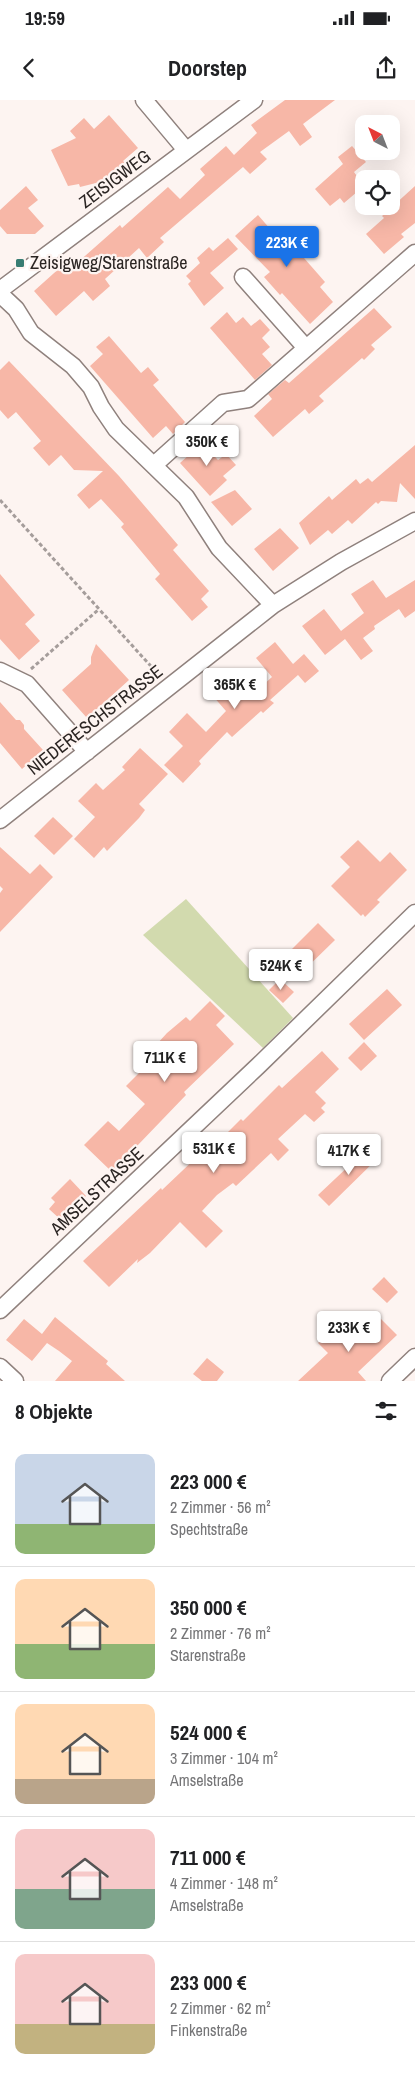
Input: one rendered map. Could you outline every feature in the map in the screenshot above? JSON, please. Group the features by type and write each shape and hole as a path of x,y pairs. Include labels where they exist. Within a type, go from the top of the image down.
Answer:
{"street":[{"path":"144,100 186,150"},
{"name":"ZEISIGWEG","path":"0,290 254,100"},
{"path":"154,465 223,403 248,399 415,253"},
{"path":"244,277 306,348"},
{"path":"0,294 16,309 31,333 73,366 91,387 101,407 116,429 186,498 219,548 272,605"},
{"name":"NIEDERESCHSTRASSE","path":"0,820 272,605 341,562 415,521"},
{"path":"0,671 28,684 87,752"},
{"name":"AMSELSTRASSE","path":"0,1310 251,1072 415,912"},
{"path":"390,1381 415,1357"},
{"path":"0,1367 15,1381"}],"path":[{"path":"0,500 169,686"},
{"path":"18,680 98,610"}],"green space":[{"path":"186,899 293,1018 263,1048 143,935"}],"building":[{"path":"285,100 335,100 303,124 312,137 300,146 289,131 260,152 267,159 250,174 243,167 160,238 164,242 147,258 139,248 105,279 110,286 93,301 84,291 56,316 34,291 63,265 68,271 120,225 122,228 168,187 180,199 205,175 200,169 226,146 234,155 257,133 251,125"},
{"path":"109,115 138,148 123,161 133,172 118,186 112,179 80,187 79,184 68,186 51,150 76,138 70,131 84,118 94,129"},
{"path":"352,146 355,149 355,160 364,160 366,162 354,172 355,194 344,203 340,198 330,206 315,189 343,164 338,157"},
{"path":"26,186 38,200 28,208 44,226 35,234 7,234 0,226 0,210"},
{"path":"415,186 415,223 401,234 404,237 384,254 366,234 384,218 383,215 400,215 400,200"},
{"path":"258,215 278,238 291,227 305,242 297,250 325,282 320,287 333,302 310,324 282,293 280,295 264,277 270,272 235,236"},
{"path":"228,238 238,249 210,273 224,288 204,306 188,284 191,281 186,276 200,263 197,258 209,247 213,251"},
{"path":"374,308 392,327 371,345 375,349 319,396 324,401 309,414 305,409 273,437 254,416 272,399 268,394 285,380 289,383"},
{"path":"227,312 236,323 243,317 251,326 260,319 270,330 262,338 270,347 262,354 272,365 255,380 210,328"},
{"path":"109,336 141,373 148,367 159,380 153,385 185,422 173,434 166,426 153,438 90,366 103,354 96,347"},
{"path":"9,361 119,476 178,545 173,550 209,591 201,599 208,607 192,621 155,579 160,574 121,527 124,524 101,499 89,509 77,495 103,471 74,470 61,455 49,466 33,448 41,441 16,412 8,419 0,410 0,370"},
{"path":"198,439 218,460 226,454 236,465 223,476 227,480 210,496 180,463 190,454 186,449"},
{"path":"415,445 415,499 400,483 397,502 381,501 378,504 376,502 352,524 348,520 332,534 328,530 310,545 299,523 329,496 332,500 356,479 360,484 368,478 372,482"},
{"path":"235,490 252,509 232,526 211,502"},
{"path":"280,528 299,548 273,571 254,549"},
{"path":"0,574 35,615 25,624 40,641 19,660 0,639"},
{"path":"373,580 386,598 415,580 415,611 405,618 399,609 374,626 375,629 363,638 373,651 361,660 345,639 325,655 302,626 324,609 341,631 364,613 351,594"},
{"path":"275,642 293,664 304,654 319,671 305,683 298,675 270,700 274,703 263,713 261,711 232,737 227,732 199,761 201,764 183,783 164,765 183,746 169,732 187,713 206,732 226,711 212,695 231,677 250,697 272,677 256,658"},
{"path":"96,644 129,680 87,718 62,690 91,664 91,657"},
{"path":"0,702 16,720 20,720 24,725 24,729 43,750 22,769 0,743"},
{"path":"140,748 168,774 139,804 145,810 139,818 107,851 104,847 94,858 74,839 95,817 78,801 96,783 103,790 125,770 122,767"},
{"path":"53,817 73,836 54,855 34,836"},
{"path":"358,840 380,862 390,852 407,870 377,900 380,902 365,917 363,914 361,916 331,886 350,867 340,857"},
{"path":"0,847 30,874 40,864 53,877 0,932 0,893 3,889 0,886"},
{"path":"318,923 335,940 296,978 280,961"},
{"path":"280,979 294,992 283,1003 269,990"},
{"path":"387,989 402,1005 364,1040 349,1024"},
{"path":"210,1001 225,1016 216,1025 234,1044 184,1092 186,1095 112,1172 84,1145 108,1121 119,1131 145,1104 126,1086 162,1050 156,1045 167,1033 186,1017 190,1021"},
{"path":"364,1042 377,1056 361,1071 348,1058"},
{"path":"322,1051 339,1069 315,1092 326,1103 321,1108 325,1112 314,1122 305,1114 278,1139 289,1150 278,1161 271,1153 236,1186 233,1183 217,1195 202,1211 223,1231 206,1248 180,1222 150,1253 137,1263 138,1259 109,1287 83,1261 161,1188 162,1190 201,1153 204,1156 279,1085 282,1088"},
{"path":"370,1146 380,1156 329,1206 318,1195"},
{"path":"70,1179 86,1196 61,1220 49,1209 55,1202 51,1198"},
{"path":"384,1277 398,1292 387,1303 372,1289"},
{"path":"55,1317 108,1361 106,1364 125,1381 55,1381 72,1361 47,1343 32,1361 6,1340 24,1319 42,1334"},
{"path":"380,1318 397,1335 358,1372 366,1381 298,1381 328,1353 318,1343 342,1321 358,1339"},
{"path":"207,1358 224,1372 217,1381 202,1381 193,1374"}],"place":[{"name":"Zeisigweg/Starenstraße","path":"20,263"}]}
